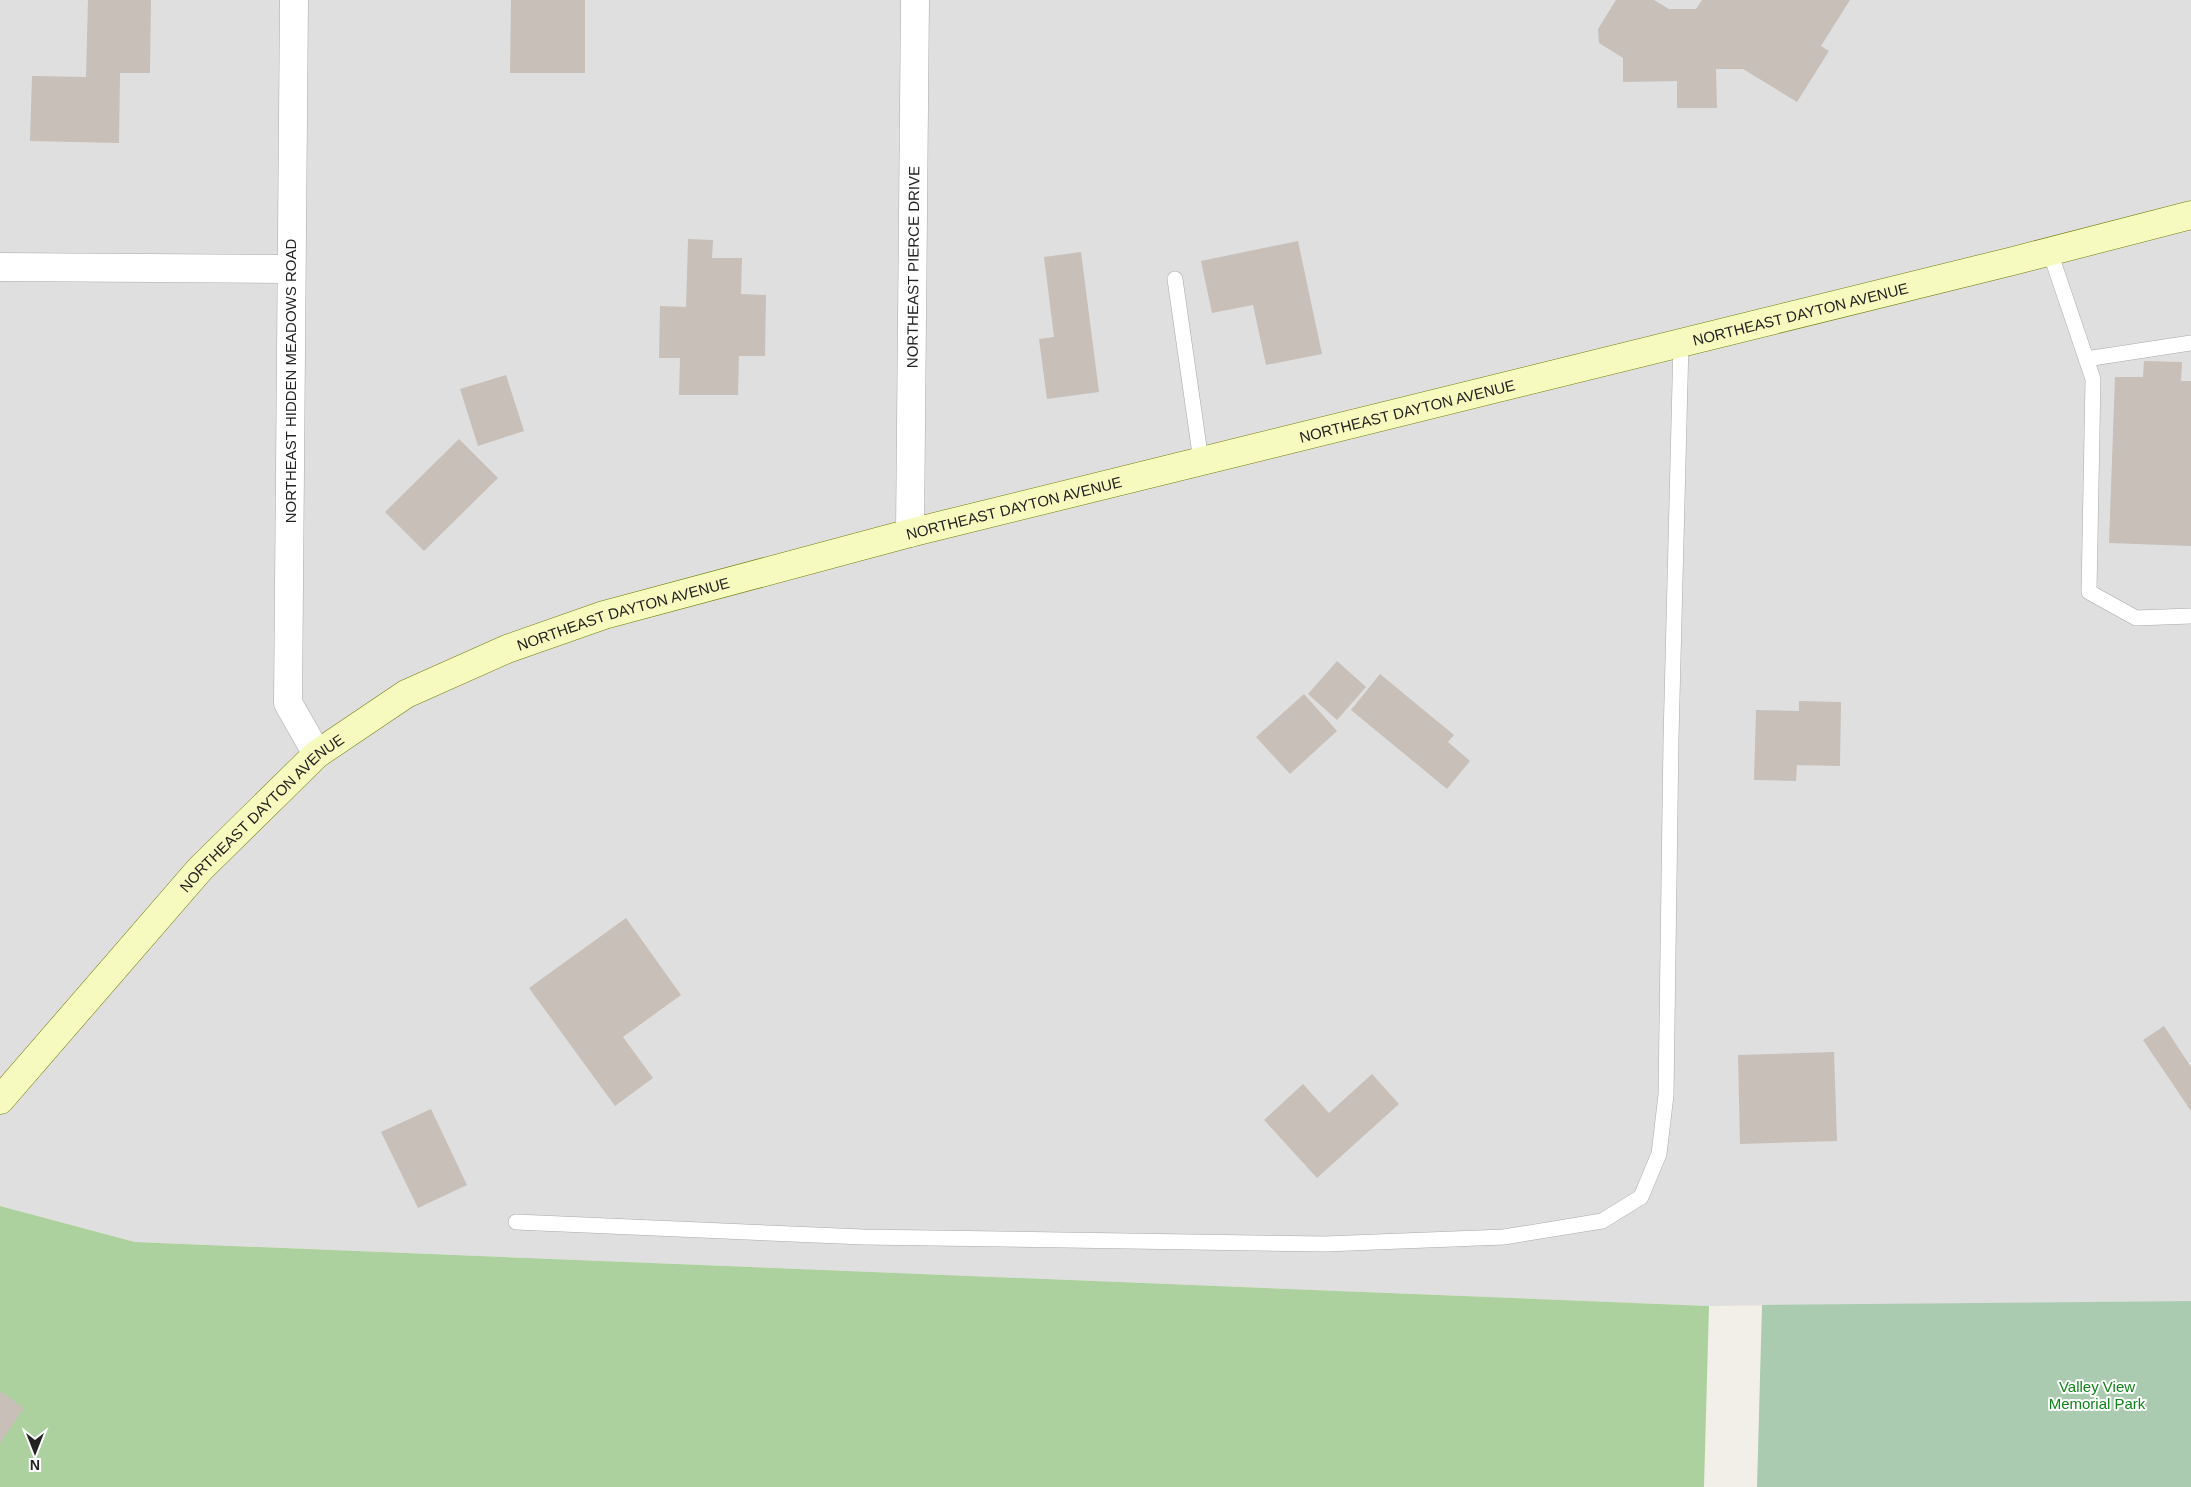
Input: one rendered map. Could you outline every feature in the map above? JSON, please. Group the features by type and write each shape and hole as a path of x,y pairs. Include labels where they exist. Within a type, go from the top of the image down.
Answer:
{"street":[{"name":"NORTHEAST HIDDEN MEADOWS ROAD","path":"294,0 288,703 317,754"},
{"name":"NORTHEAST PIERCE DRIVE","path":"910,534 915,0"},
{"name":"NORTHEAST DAYTON AVENUE","path":"0,1100 200,869 317,754 406,694 506,649 604,615 910,534 2050,252 2191,215"},
{"path":"0,267 291,269"}],"lane":[{"path":"2050,252 2093,379 2089,592 2136,618 2191,616"},
{"path":"1175,279 1201,461"},
{"path":"516,1222 864,1237 1325,1244 1504,1237 1602,1221 1641,1197 1659,1154 1666,1095 1671,739 1681,343"},
{"path":"2086,359 2191,343"}],"shaded area":[{"path":"0,0 2191,0 2191,1301 1709,1306 135,1242 0,1206"}],"green space":[{"path":"0,1206 135,1242 1709,1306 1704,1487 0,1487"},
{"name":"Valley View Memorial Park","path":"2191,1301 2191,1487 1757,1487 1762,1305"}],"building":[{"path":"88,0 151,0 150,73 120,73 119,143 30,141 32,76 86,77"},
{"path":"511,0 585,0 585,73 510,73"},
{"path":"1616,0 1654,0 1669,9 1696,9 1702,0 1850,0 1821,46 1829,51 1797,102 1743,69 1716,69 1717,108 1677,108 1677,81 1623,82 1623,58 1599,43 1598,29"},
{"path":"688,239 713,240 712,258 742,258 741,294 766,295 765,356 739,356 738,395 679,395 680,358 659,358 660,306 686,307"},
{"path":"1298,241 1322,354 1266,365 1253,305 1212,313 1201,261"},
{"path":"1081,252 1099,392 1047,399 1039,339 1054,337 1044,257"},
{"path":"2144,361 2182,362 2181,381 2191,381 2191,546 2109,543 2115,377 2143,377"},
{"path":"506,375 524,431 478,446 460,389"},
{"path":"459,439 498,478 424,551 385,512"},
{"path":"1337,661 1366,687 1337,720 1308,694"},
{"path":"1380,674 1454,735 1448,742 1470,761 1447,789 1351,710"},
{"path":"1304,694 1337,731 1290,774 1256,737"},
{"path":"1799,701 1841,702 1840,766 1797,765 1796,781 1754,780 1756,710 1799,711"},
{"path":"626,918 681,995 623,1037 653,1078 615,1106 529,988"},
{"path":"2164,1026 2191,1067 2191,1111 2143,1040"},
{"path":"1834,1052 1837,1141 1740,1144 1738,1055"},
{"path":"1372,1074 1399,1104 1317,1178 1264,1120 1303,1084 1329,1113"},
{"path":"431,1109 467,1185 418,1208 381,1132"},
{"path":"0,1391 24,1408 0,1443"}]}
